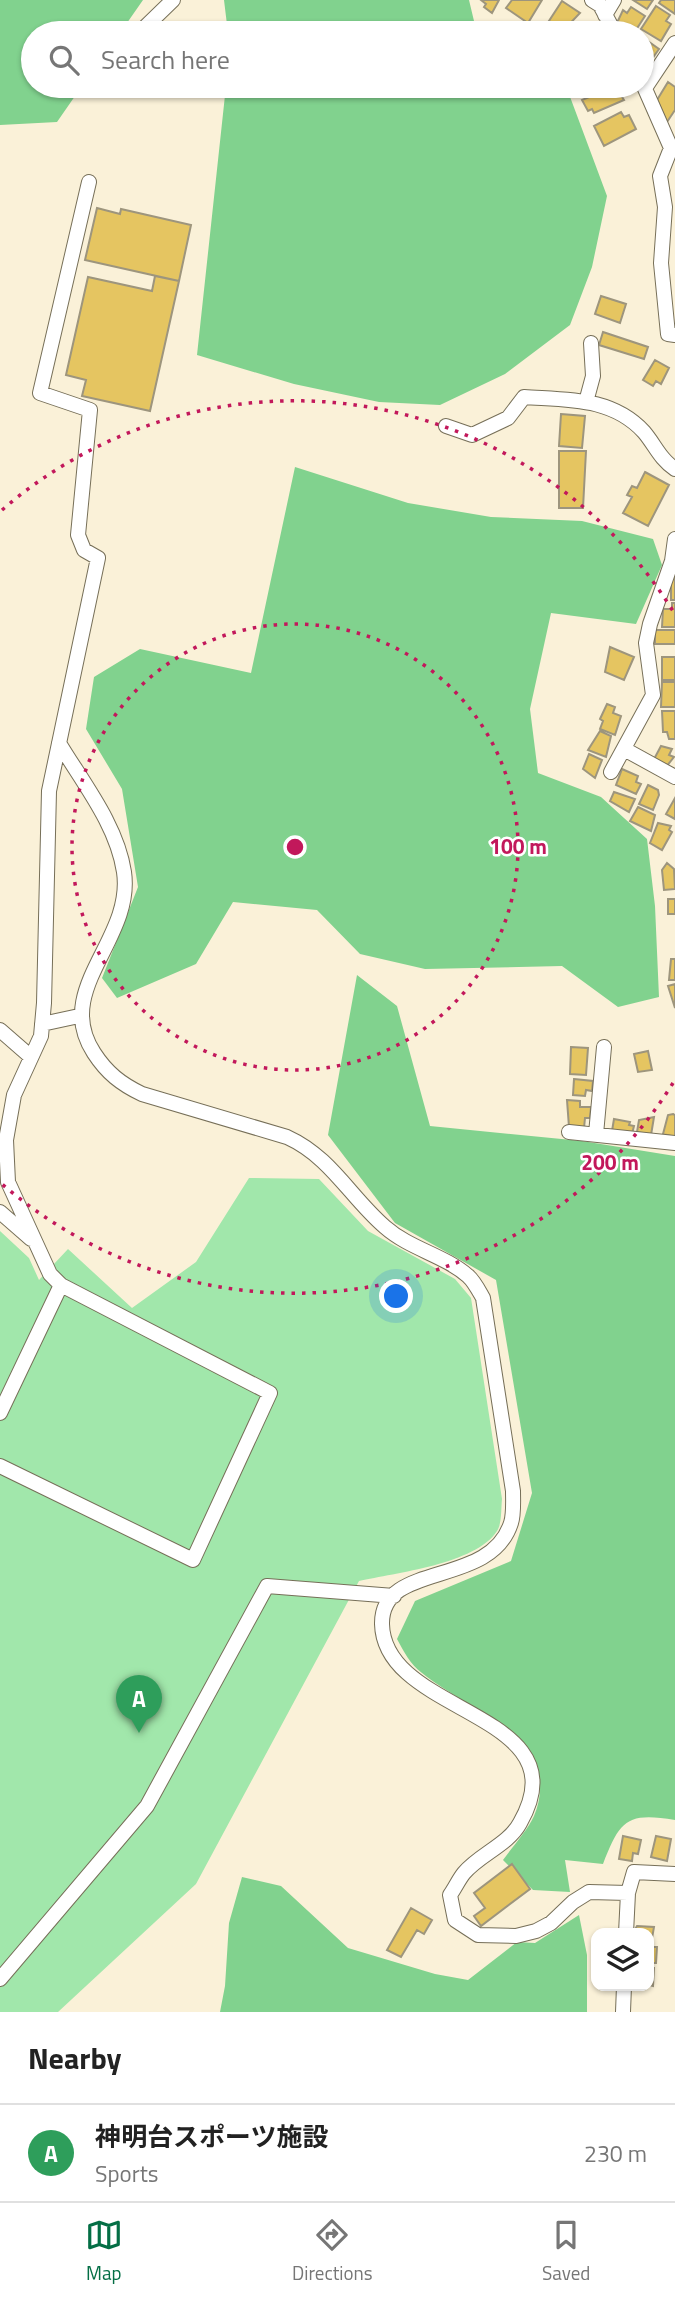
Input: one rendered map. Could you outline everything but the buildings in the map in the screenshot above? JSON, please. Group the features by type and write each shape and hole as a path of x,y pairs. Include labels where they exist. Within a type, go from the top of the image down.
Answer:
{"street":[{"path":"151,21 173,0"},
{"path":"592,0 600,5 608,21"},
{"path":"605,15 614,0"},
{"path":"654,71 675,43"},
{"path":"649,98 673,148 660,176 665,206 661,263 668,334 675,335"},
{"path":"0,1466 193,1560 270,1393 61,1285 50,1274 8,1181 6,1140 14,1095 42,1024 49,791 98,558 84,550 78,535 90,410 40,393 89,182"},
{"path":"586,402 593,376 592,343"},
{"path":"446,426 472,435 508,418 524,397 586,402 616,410 629,418 646,434 662,459 675,469"},
{"path":"611,772 653,695 646,643 672,561 675,539"},
{"path":"59,743 115,837 124,872 125,897 118,924 85,989 79,1016 90,1047 103,1067 123,1085 287,1137 307,1146 327,1162 383,1226 408,1245 469,1276 483,1298 513,1491 512,1522 501,1545 479,1562 405,1585 387,1603 382,1624 390,1649 400,1666 416,1680 518,1746 528,1762 533,1781 530,1802 519,1826 465,1872 450,1895 455,1920 478,1935 516,1936 551,1923 573,1902 589,1892 628,1893"},
{"path":"624,749 675,777"},
{"path":"42,1024 79,1016"},
{"path":"0,1030 31,1057"},
{"path":"596,1134 604,1047"},
{"path":"569,1132 675,1143"},
{"path":"0,1212 36,1244"},
{"path":"0,1413 61,1285"},
{"path":"0,1979 148,1806 267,1586 394,1596"},
{"path":"626,1928 628,1893 634,1872 675,1874"},
{"path":"623,2012 624,1991"}],"green space":[{"path":"0,0 143,0 128,21 21,21 21,98 74,98 57,122 0,125"},
{"path":"224,0 469,0 474,21 227,21"},
{"path":"225,98 570,98 607,196 592,267 570,325 505,374 440,405 379,402 294,384 197,355"},
{"path":"295,467 408,503 491,517 582,521 653,539 662,565 636,624 551,613 530,709 538,773 601,797 647,839 655,906 659,997 618,1007 562,966 425,969 360,954 317,910 233,902 196,964 117,998 102,978 138,887 122,789 86,729 94,677 140,649 251,673"},
{"path":"357,975 397,1006 430,1126 582,1141 675,1156 675,1820 646,1817 627,1822 615,1837 603,1864 565,1860 570,1892 533,1890 503,1860 531,1822 540,1791 536,1768 524,1748 485,1715 418,1669 397,1639 415,1601 511,1561 532,1493 496,1280 395,1223 328,1135"},
{"path":"249,1178 319,1179 368,1231 455,1279 471,1298 502,1499 500,1524 487,1542 472,1552 434,1565 359,1581 196,1884 58,2012 0,2012 0,1231 29,1258 39,1280 68,1249 132,1308 196,1262"},
{"path":"242,1877 281,1886 348,1948 435,1974 468,1980 517,1942 535,1943 579,1915 587,1955 587,2012 220,2012 225,1986 229,1923"}],"place":[{"name":"神明台スポーツ施設","path":"139,1733"}]}
